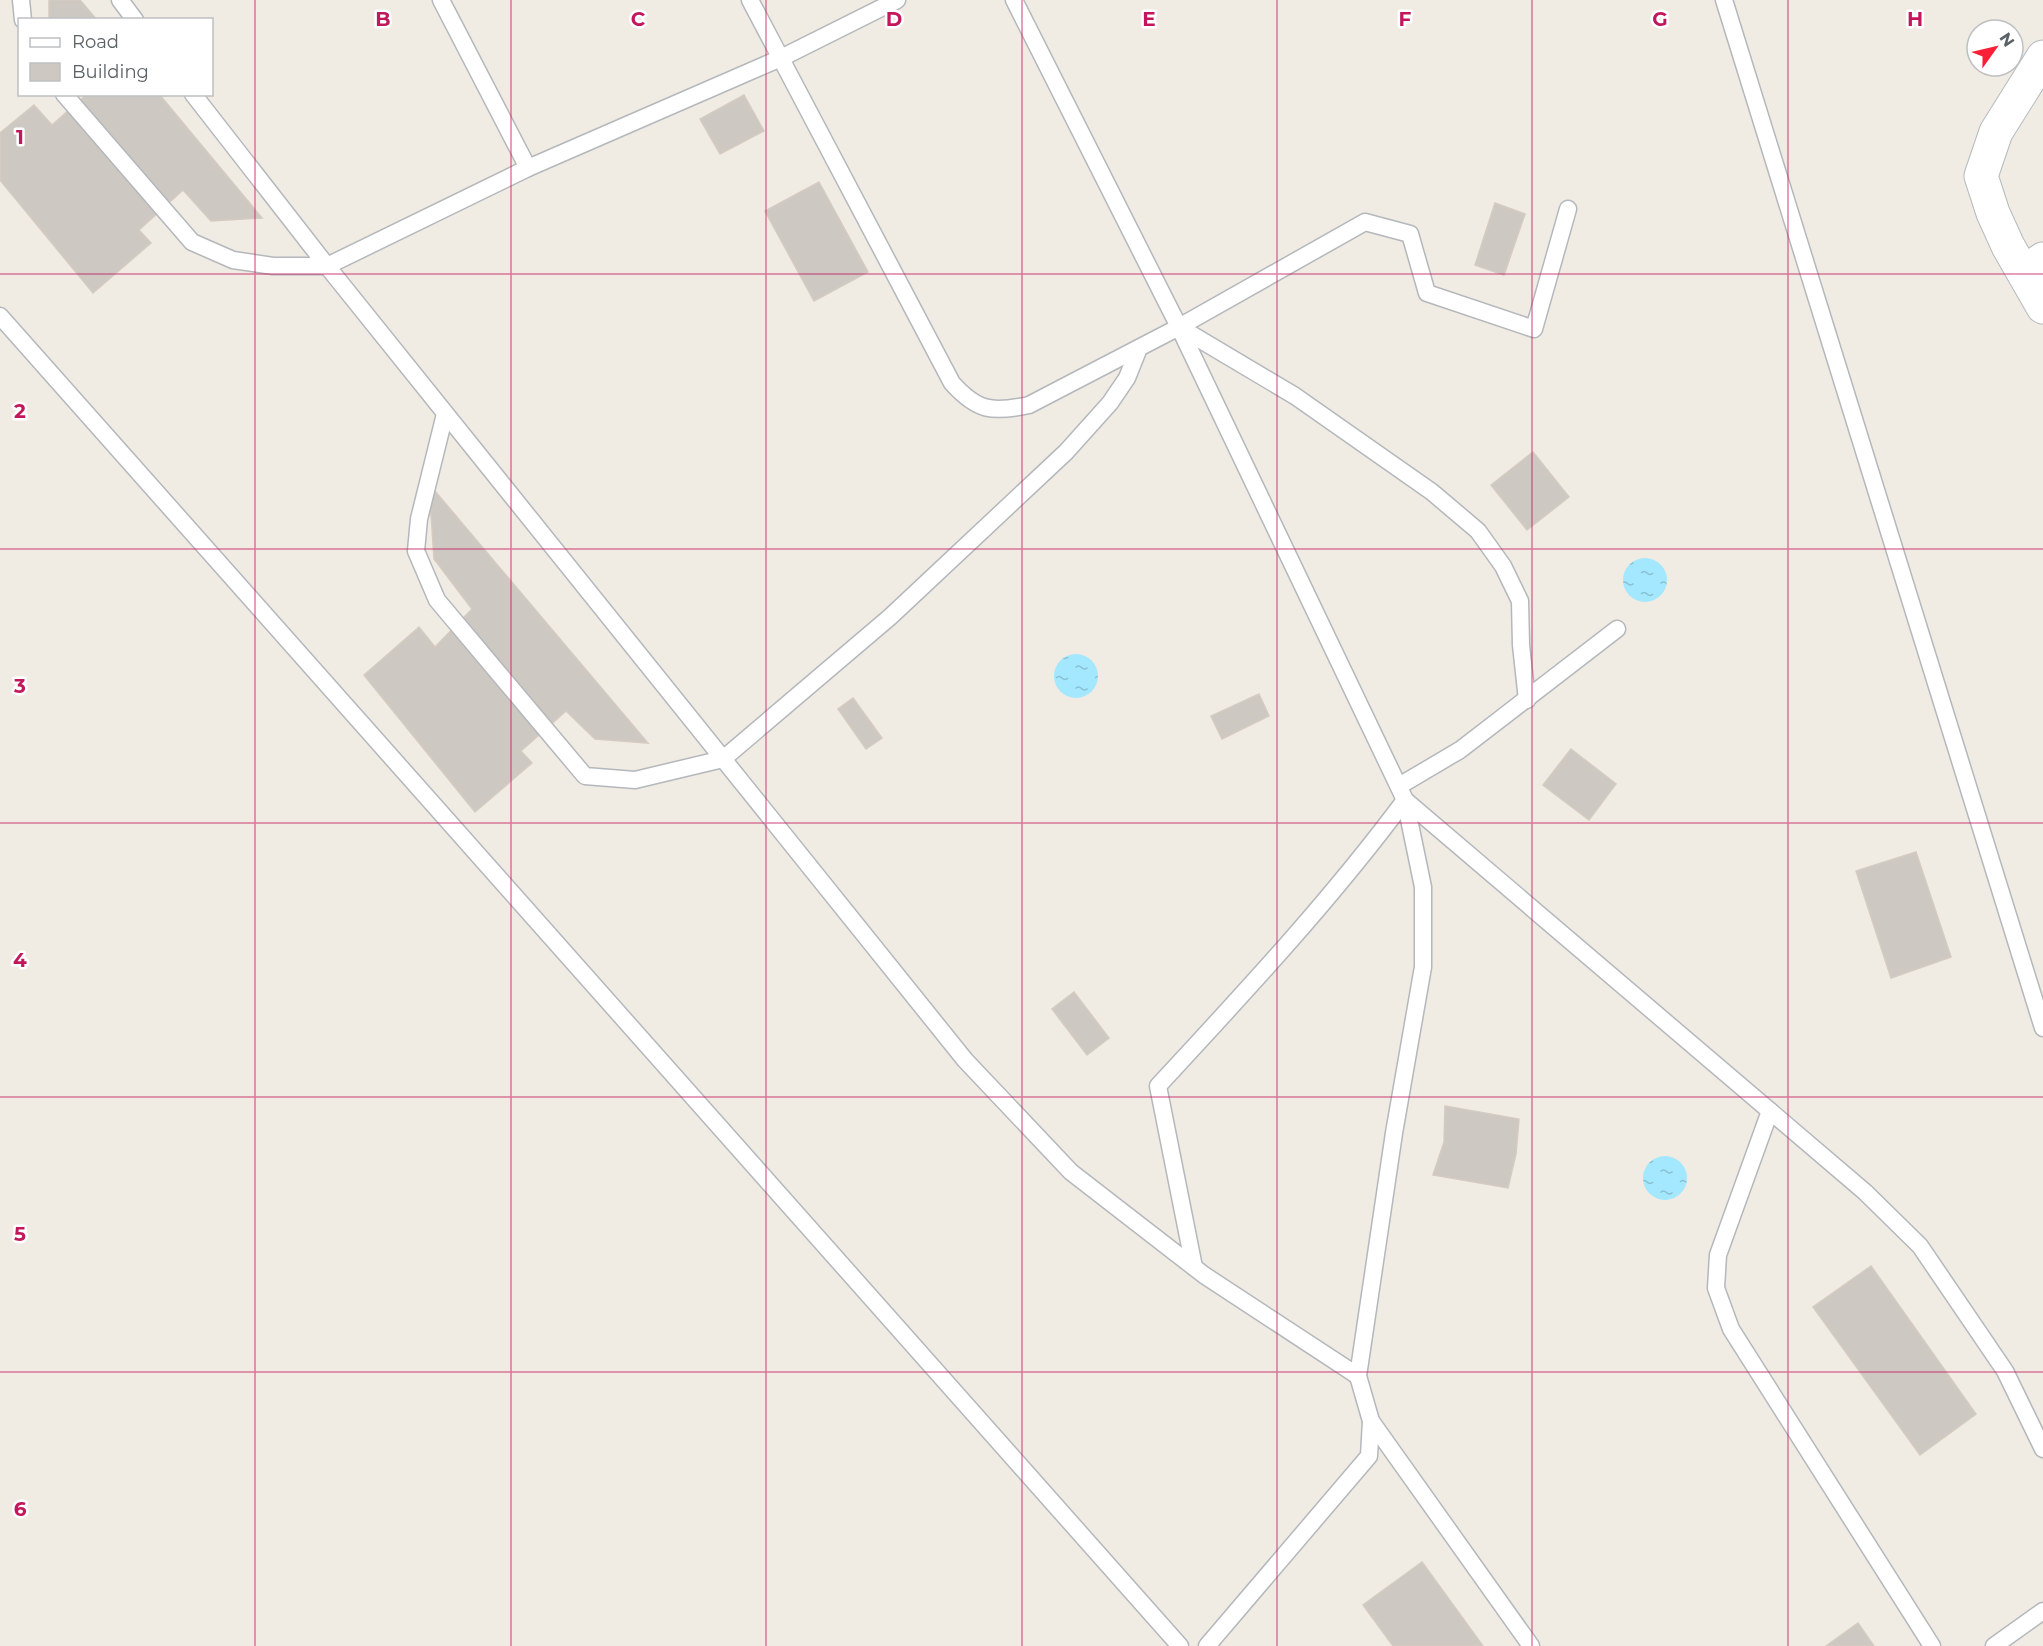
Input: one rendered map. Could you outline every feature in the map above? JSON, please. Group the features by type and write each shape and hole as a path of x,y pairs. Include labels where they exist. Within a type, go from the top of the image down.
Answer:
{"street":[{"path":"2043,57 1996,132 1981,176 2008,246 2033,266 2043,307"}],"lane":[{"path":"21,0 23,18"},
{"path":"120,0 134,18"},
{"path":"441,0 528,168"},
{"path":"750,0 952,383 966,399 987,408 1004,410 1029,405 1179,327 1365,222 1410,234 1427,293 1534,329 1568,209"},
{"path":"66,96 192,242 233,260 273,266 327,266 528,168 781,58 897,0"},
{"path":"1014,0 1179,327 1402,793 1423,887 1423,967 1358,1376 1371,1421 1531,1646"},
{"path":"1724,0 2043,1028"},
{"path":"195,96 445,414 965,1060 1071,1172 1194,1267 1358,1376"},
{"path":"0,316 1180,1646"},
{"path":"1179,327 1295,396 1432,492 1478,531 1503,566 1520,600 1521,645 1527,700"},
{"path":"445,414 419,519 416,551 437,600 585,776 635,780 723,759 890,617 1066,452 1110,403 1127,378 1139,348"},
{"path":"1194,1267 1158,1086 1301,930 1365,854 1402,793 1527,700 1617,629"},
{"path":"1402,793 1865,1192 1920,1246 2005,1371 2043,1449"},
{"path":"1770,1111 1718,1255 1716,1288 1731,1329 1932,1646"},
{"path":"1208,1646 1369,1456 1371,1421"},
{"path":"1994,1646 2043,1611"}],"water":[{"path":"1645,558 1654,559 1661,564 1666,571 1666,589 1661,596 1654,601 1645,602 1636,601 1629,596 1624,589 1623,580 1624,571 1629,564 1636,559"},
{"path":"1076,654 1085,655 1092,660 1097,667 1097,685 1092,692 1085,697 1076,698 1067,697 1060,692 1055,685 1054,676 1055,667 1060,660 1067,655"},
{"path":"1665,1156 1674,1157 1681,1162 1686,1169 1686,1187 1681,1194 1674,1199 1665,1200 1656,1199 1649,1194 1644,1187 1643,1178 1644,1169 1649,1162 1656,1157"}],"building":[{"path":"49,0 80,0 95,18 49,18"},
{"path":"744,95 764,131 720,154 700,119"},
{"path":"85,96 161,96 262,218 211,221 183,190 139,230 151,243 93,293 0,180 0,133 34,105 52,125"},
{"path":"819,182 868,272 814,301 765,211"},
{"path":"1495,203 1525,214 1504,275 1475,265"},
{"path":"1533,452 1569,497 1527,530 1491,485"},
{"path":"429,484 648,743 595,739 566,711 521,751 532,763 475,812 364,675 419,627 435,647 472,609 434,559"},
{"path":"1259,694 1269,716 1222,739 1211,716"},
{"path":"853,698 882,738 866,749 838,709"},
{"path":"1571,749 1616,784 1589,820 1543,785"},
{"path":"1916,852 1951,957 1891,978 1856,871"},
{"path":"1074,992 1109,1038 1087,1055 1052,1009"},
{"path":"1445,1106 1519,1119 1516,1154 1508,1188 1433,1175 1444,1142"},
{"path":"1871,1266 1976,1414 1920,1455 1813,1307"},
{"path":"1422,1562 1483,1646 1393,1646 1363,1605"},
{"path":"1858,1623 1874,1646 1826,1646"}]}
